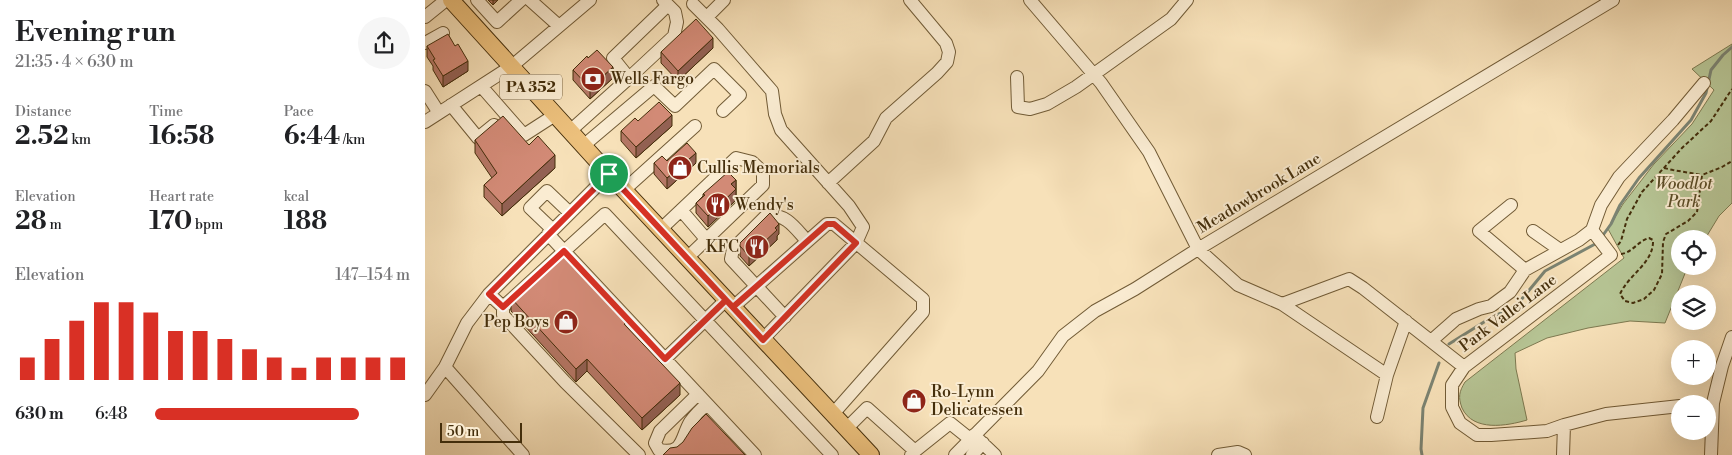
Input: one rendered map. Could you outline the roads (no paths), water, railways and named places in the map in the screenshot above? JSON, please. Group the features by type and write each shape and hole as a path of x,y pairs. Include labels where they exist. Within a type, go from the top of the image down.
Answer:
{"main road":[{"name":"PA 352","path":"451,0 570,132 871,455"}],"street":[{"path":"425,17 446,0"},
{"path":"477,0 497,22 521,0"},
{"path":"531,0 559,26"},
{"path":"707,17 724,0"},
{"path":"828,184 874,141 878,130 886,118 947,62 949,52 946,43 910,0"},
{"path":"1030,0 1093,74 1149,152 1198,249 1238,285 1281,304 1387,375"},
{"path":"1017,77 1018,107 1030,109 1047,104 1076,87 1171,19 1187,0"},
{"name":"Meadowbrook Lane","path":"955,455 976,439 1038,371 1063,336 1095,311 1135,289 1198,249 1613,0"},
{"path":"425,122 512,66 586,1"},
{"path":"693,1 772,91 775,114 781,130 849,206 863,227 856,243 763,340"},
{"path":"570,132 629,78 674,36 677,22 675,12 665,2 613,58 629,78"},
{"path":"425,43 443,33"},
{"path":"583,146 654,86 675,106 714,68 740,95 723,111"},
{"path":"1431,341 1456,319 1491,306 1510,292 1525,270 1579,240 1592,230 1601,206 1619,177 1673,120 1704,83"},
{"path":"481,86 523,135 555,115"},
{"path":"425,91 439,113"},
{"path":"451,105 478,138 506,115"},
{"path":"624,190 695,126"},
{"path":"661,229 736,158 752,162 763,172 763,185 687,258"},
{"path":"425,395 445,367 467,322 489,294 609,174"},
{"path":"570,213 547,191 530,208 551,232 564,251 755,455"},
{"path":"1511,205 1479,231 1525,270"},
{"path":"681,210 706,239"},
{"path":"503,307 605,214 832,455"},
{"path":"785,317 731,259 733,250 767,215 778,214 789,221 807,241"},
{"path":"665,359 705,320 756,286 827,224 834,224 923,299 923,312 832,415"},
{"name":"Park Vallei Lane","path":"1592,230 1607,250 1464,367 1452,385 1452,407 1460,423 1477,435 1491,435 1547,431 1606,414 1671,407"},
{"path":"1533,231 1561,250"},
{"path":"1281,304 1349,280 1363,288 1464,367"},
{"path":"489,294 503,307 503,315 546,362 639,455"},
{"path":"1377,417 1387,375 1405,321"},
{"path":"1709,395 1732,337"},
{"path":"445,367 523,455"},
{"path":"703,399 682,443 675,450 656,452 655,443 660,431 703,399"},
{"path":"846,429 867,408 913,453 950,423 976,439 995,455"},
{"path":"1563,455 1564,425"},
{"path":"972,455 976,439"},
{"path":"1710,440 1711,455"},
{"path":"1218,455 1237,452 1245,455"}],"waterway":[{"path":"1601,238 1611,224 1620,205 1639,178 1691,120 1706,93 1711,70 1732,47"},
{"path":"1449,344 1492,317 1516,306 1545,271 1597,243"},
{"path":"1422,455 1423,408 1439,363"}],"place":[{"name":"Wells Fargo","path":"593,79"},
{"name":"Cullis Memorials","path":"680,168"},
{"name":"Wendy's","path":"718,205"},
{"name":"KFC","path":"757,247"},
{"name":"Pep Boys","path":"566,322"},
{"name":"Ro-Lynn Delicatessen","path":"914,401"}],"park label":[{"name":"Woodlot Park","path":"1684,193"}]}
